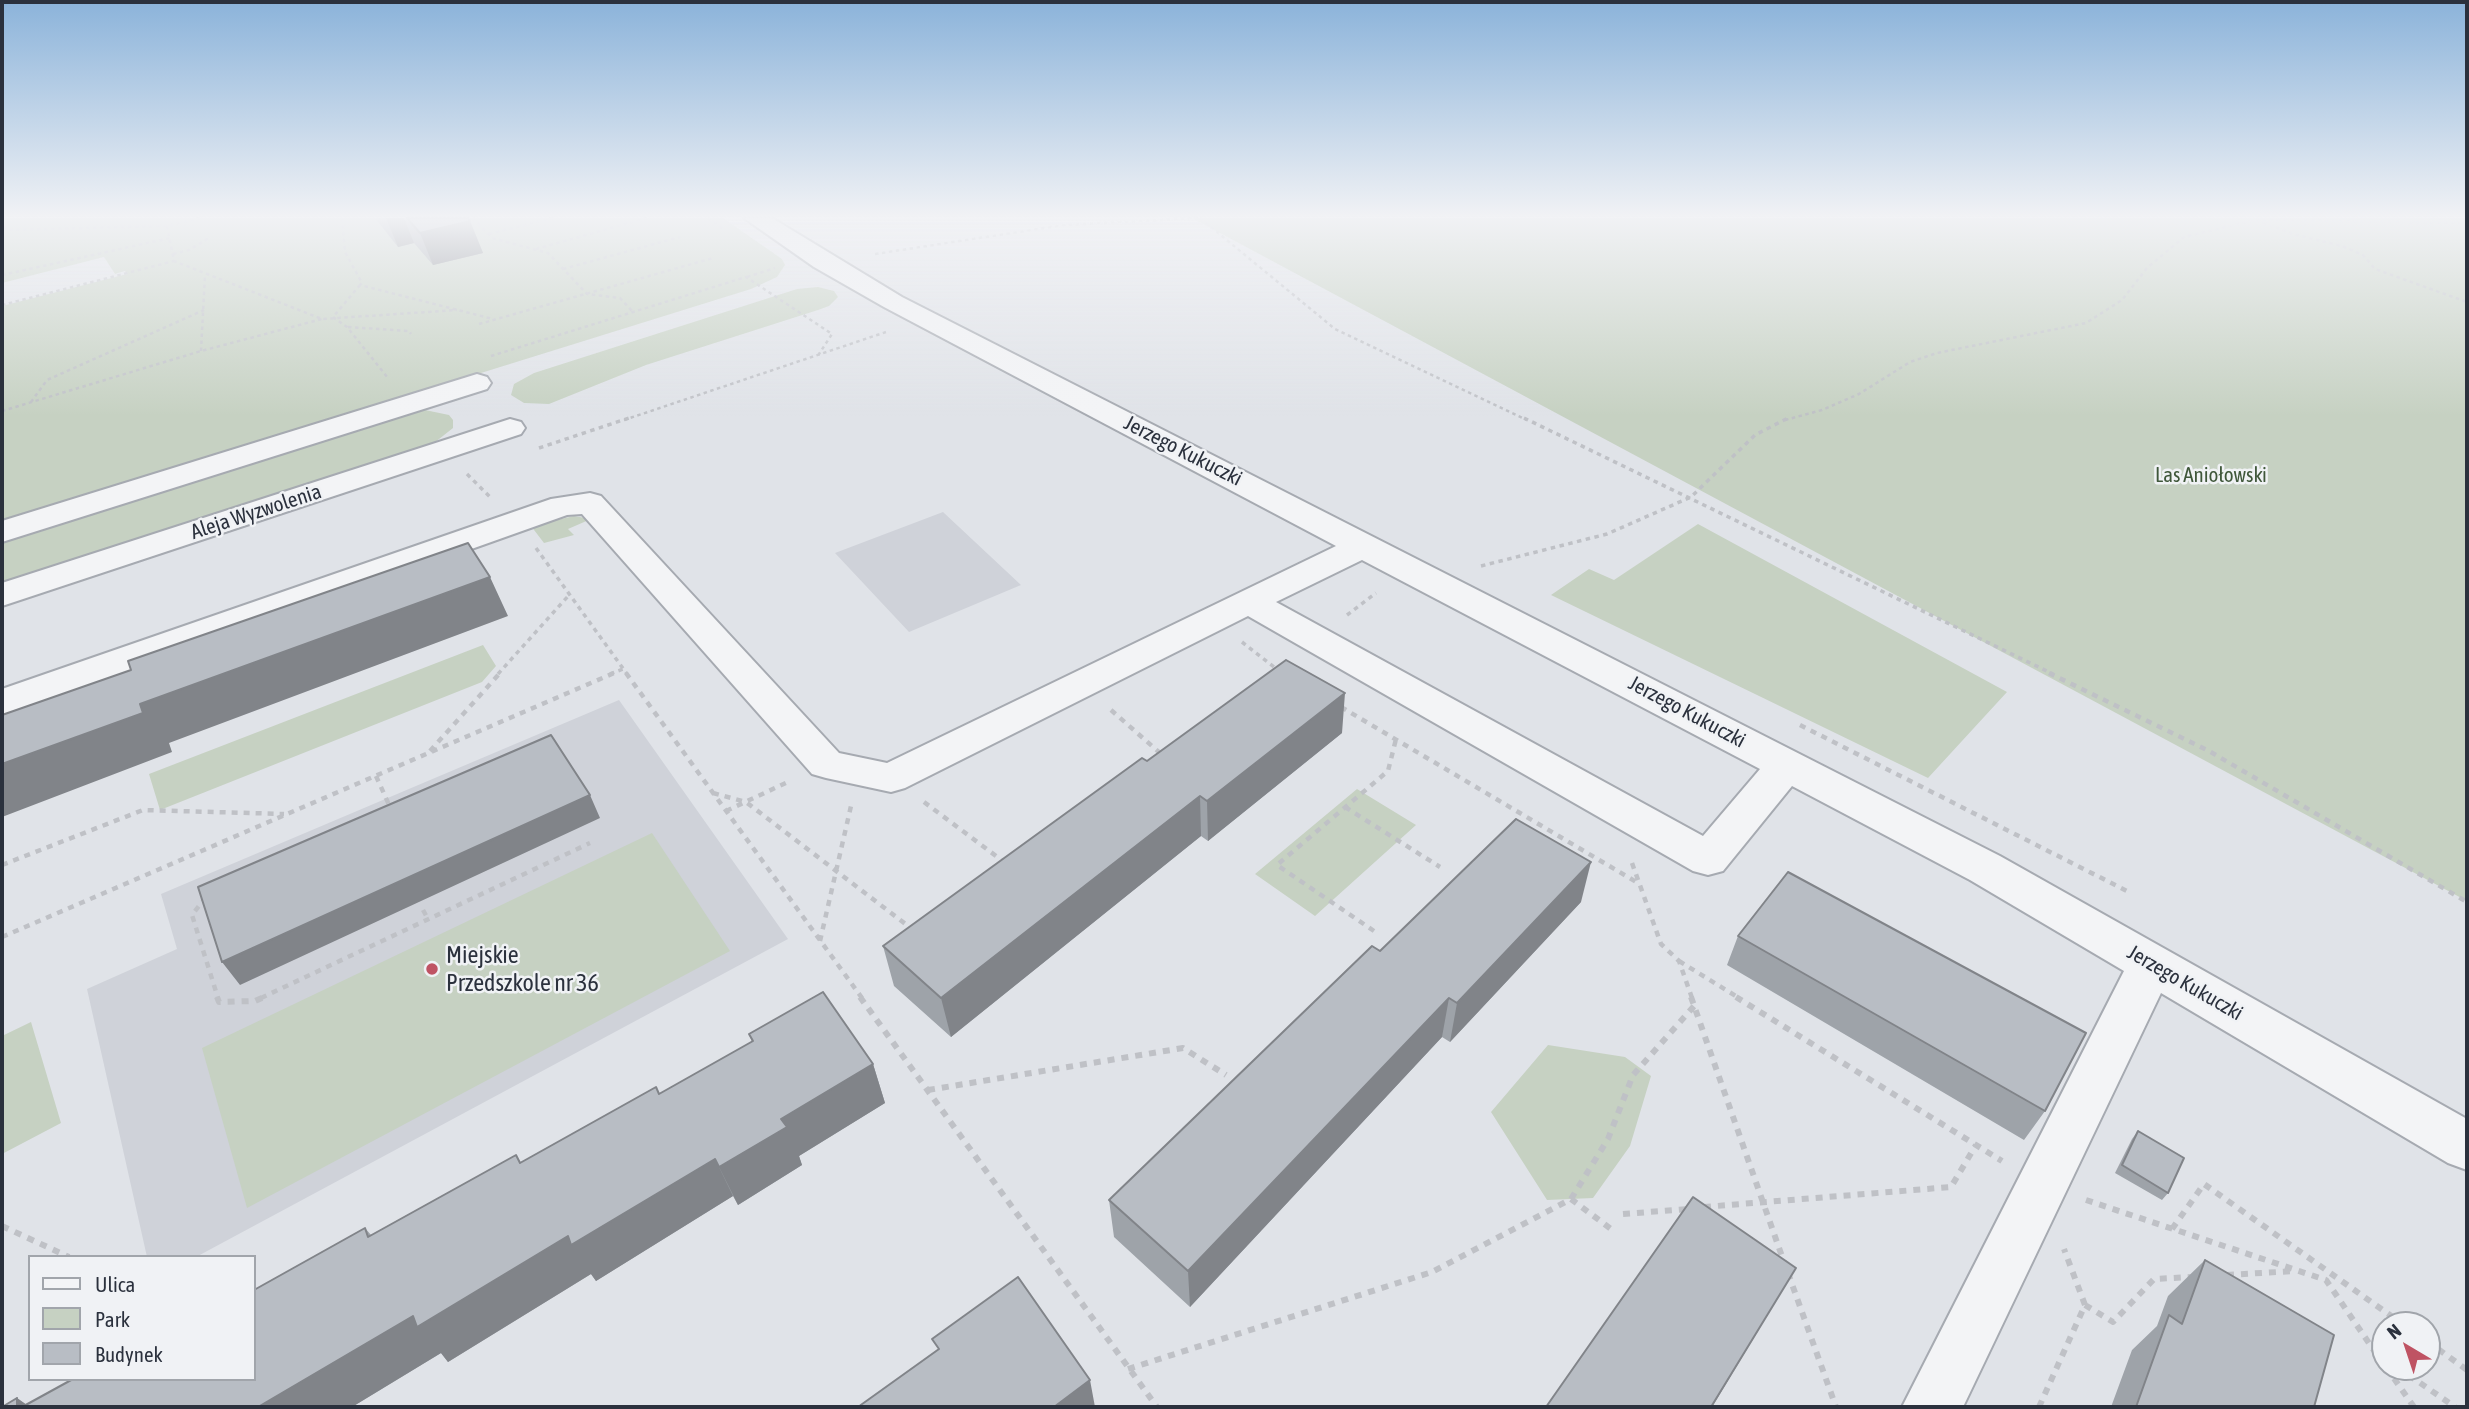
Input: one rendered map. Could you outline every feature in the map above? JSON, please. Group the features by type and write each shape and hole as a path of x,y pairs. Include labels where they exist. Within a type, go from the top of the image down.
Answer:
{"street":[{"name":"Jerzego Kukuczki","path":"854,284 891,316 1365,545 1985,868 2467,1146"},
{"path":"2,532 477,383"},
{"name":"Aleja Wyzwolenia","path":"2,595 456,461 520,439"},
{"path":"2,703 562,506 590,503 859,771 1214,619 1365,545"},
{"path":"1249,602 1708,859 1787,765"},
{"path":"1932,1407 2152,964"}],"path":[{"path":"2,305 85,284"},
{"path":"201,351 205,284"},
{"path":"230,284 322,319"},
{"path":"577,284 587,294 620,298 633,312"},
{"path":"479,324 623,284"},
{"path":"1280,284 1335,328 1691,497 2209,751 2467,902"},
{"path":"1449,588 1481,566 1607,534 1691,497 1755,435 1790,417 1822,410 1859,394 1910,362 1937,353 2086,323 2122,300 2135,284"},
{"path":"2416,284 2467,302"},
{"path":"333,317 360,285 493,320"},
{"path":"31,403 47,380 204,310"},
{"path":"2,411 201,351 322,319 457,310"},
{"path":"520,439 891,316"},
{"path":"333,317 347,327 409,405"},
{"path":"347,327 409,331 411,334"},
{"path":"456,461 479,468"},
{"path":"456,461 515,522 570,594 1157,1407"},
{"path":"1326,564 1378,591"},
{"path":"427,754 570,594"},
{"path":"1214,619 1286,675"},
{"path":"2,937 623,669"},
{"path":"1340,706 1639,883"},
{"path":"1374,931 1277,865 1388,771 1396,739"},
{"path":"820,942 859,771"},
{"path":"726,811 746,802 859,771 1007,864"},
{"path":"376,776 391,811 404,806"},
{"path":"713,793 746,802 916,932"},
{"path":"1611,805 1661,944 1679,961 2041,1185 2299,1270 2328,1277 2371,1346"},
{"path":"1345,807 1440,867"},
{"path":"2,865 143,810 288,814"},
{"path":"213,887 192,915 219,1002 255,1000 590,843"},
{"path":"424,910 428,919"},
{"path":"1679,961 1836,1407"},
{"path":"1128,1368 1432,1272 1572,1199 1608,1139 1633,1075 1695,1005"},
{"path":"928,1090 1184,1048 1226,1075"},
{"path":"1623,1214 1951,1187 1976,1145"},
{"path":"2172,1229 2204,1184 2328,1277 2382,1311"},
{"path":"2041,1185 2085,1305 2113,1322 2154,1279 2207,1276"},
{"path":"1572,1199 1611,1229"},
{"path":"2,1226 65,1255"},
{"path":"2220,1275 2299,1270"},
{"path":"2039,1407 2085,1305"},
{"path":"2441,1351 2467,1370"},
{"path":"2396,1381 2414,1407"},
{"path":"2417,1381 2455,1407"}],"shaded area":[{"path":"943,512 1021,585 909,632 835,553"},
{"name":"Miejskie Przedszkole nr 36","path":"619,700 788,939 200,1255 147,1255 87,989 177,949 161,894"}],"green space":[{"path":"89,284 762,284 2,522 2,306"},
{"name":"Las Aniołowski","path":"1315,284 2467,284 2467,901"},
{"path":"818,287 834,291 838,297 829,306 646,365 549,404 524,403 511,395 514,384 534,373 797,289"},
{"path":"425,410 449,415 453,420 453,428 434,443 2,585 2,542 405,414"},
{"path":"574,516 591,519 568,529 574,535 544,543 531,526"},
{"path":"1698,524 2007,692 1928,778 1551,595 1589,569 1614,580"},
{"path":"483,645 496,666 482,682 160,810 149,774"},
{"path":"1357,789 1416,825 1315,916 1255,874"},
{"path":"652,833 730,951 247,1208 202,1048"},
{"path":"31,1022 61,1123 2,1154 2,1036"},
{"path":"1548,1045 1625,1057 1651,1076 1630,1146 1593,1198 1547,1200 1491,1112"}],"building":[{"path":"468,543 490,577 140,704 143,713 2,764 2,715 131,670 128,661"},
{"path":"1286,660 1345,693 1207,801 1200,796 941,998 883,946 1142,758 1147,761"},
{"path":"551,735 590,795 222,962 198,887"},
{"path":"1516,819 1591,862 1457,1003 1449,998 1188,1271 1109,1200 1372,946 1380,951"},
{"path":"1788,872 2086,1033 2045,1111 1738,936"},
{"path":"823,992 873,1064 781,1119 787,1127 719,1167 715,1159 571,1245 568,1236 417,1327 413,1316 258,1407 22,1407 69,1381 256,1381 256,1289 365,1228 368,1237 516,1155 520,1163 656,1087 659,1094 753,1041 749,1034"},
{"path":"2138,1131 2184,1158 2168,1193 2122,1165"},
{"path":"1693,1197 1796,1268 1711,1407 1546,1407"},
{"path":"2205,1260 2334,1335 2314,1407 2136,1407 2169,1315 2182,1324"},
{"path":"1018,1277 1090,1380 1054,1407 858,1407 939,1349 932,1339"},
{"path":"17,1398 17,1407 2,1407"}],"place":[{"name":"Miejskie Przedszkole nr 36","path":"432,969"}]}
